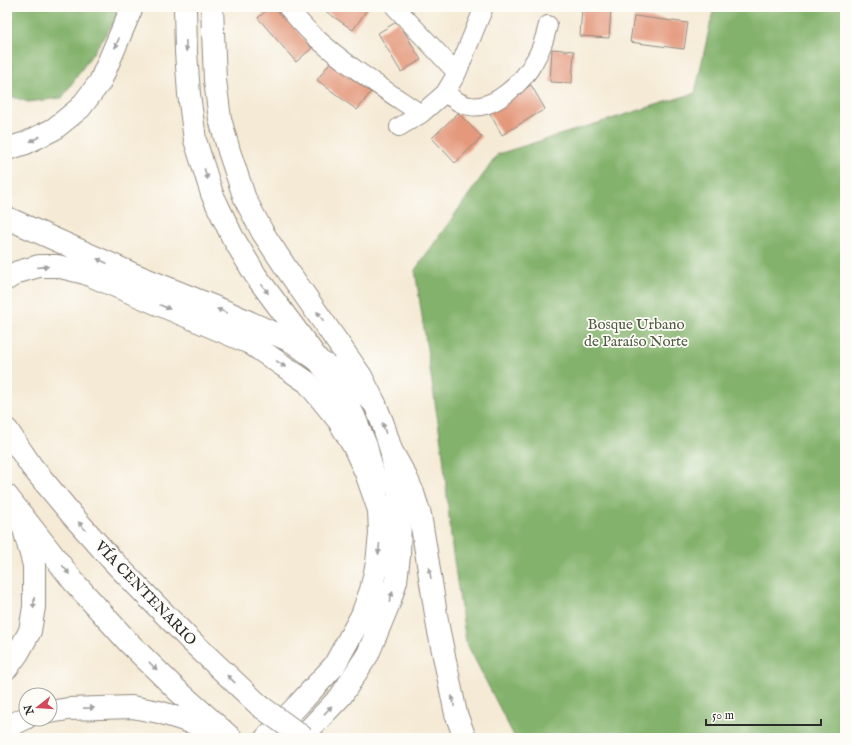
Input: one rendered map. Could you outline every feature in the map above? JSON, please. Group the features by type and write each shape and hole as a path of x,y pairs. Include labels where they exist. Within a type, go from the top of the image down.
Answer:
{"main road":[{"path":"7,149 26,144 54,129 80,108 100,82 132,7"},
{"path":"185,7 189,94 195,140 212,194 232,236 256,276 338,387 354,416 364,440 374,478 379,510 380,534 377,563 371,590 362,615 334,666 266,738"},
{"path":"212,7 215,80 220,119 245,198 263,233 361,376 383,424 398,487 400,520 399,556 396,581 389,603 368,654 341,696 302,738"},
{"path":"7,218 135,275 229,313 294,342 358,387 375,404"},
{"path":"7,280 18,272 39,266 58,266 85,273 250,343 307,382 339,421 366,472 379,510"},
{"name":"VÍA CENTENARIO","path":"7,423 11,437 32,467 112,560 190,640 260,706 302,738"},
{"path":"390,450 413,493 420,515 441,642 456,714 465,738"},
{"path":"7,496 74,582 130,643 177,690 228,736"},
{"path":"7,501 24,529 34,565 34,607 30,631 18,653 7,668"},
{"path":"58,711 68,709 132,708 159,712 228,736"},
{"path":"7,727 18,722"}],"street":[{"path":"286,7 313,35 341,59 421,114"},
{"path":"395,7 457,73"},
{"path":"399,127 421,114 445,93 457,73 484,7"},
{"path":"445,93 460,103 468,106 476,107 494,102 520,82 530,69 543,44 548,25"}],"green space":[{"path":"7,7 117,7 117,18 62,98 28,102 7,95"},
{"name":"Bosque Urbano de Paraíso Norte","path":"714,7 845,7 845,738 515,738 466,642 452,547 443,455 415,270 498,154 695,93"}],"building":[{"path":"270,7 276,7 312,48 296,62 258,18"},
{"path":"369,7 353,30 321,8"},
{"path":"582,8 611,10 609,38 580,36"},
{"path":"634,16 688,23 684,49 630,42"},
{"path":"398,21 421,60 401,72 378,33"},
{"path":"552,49 574,51 572,83 550,82"},
{"path":"331,61 371,92 357,110 317,80"},
{"path":"531,85 545,109 502,135 488,110"},
{"path":"458,113 482,137 455,163 432,138"}]}
